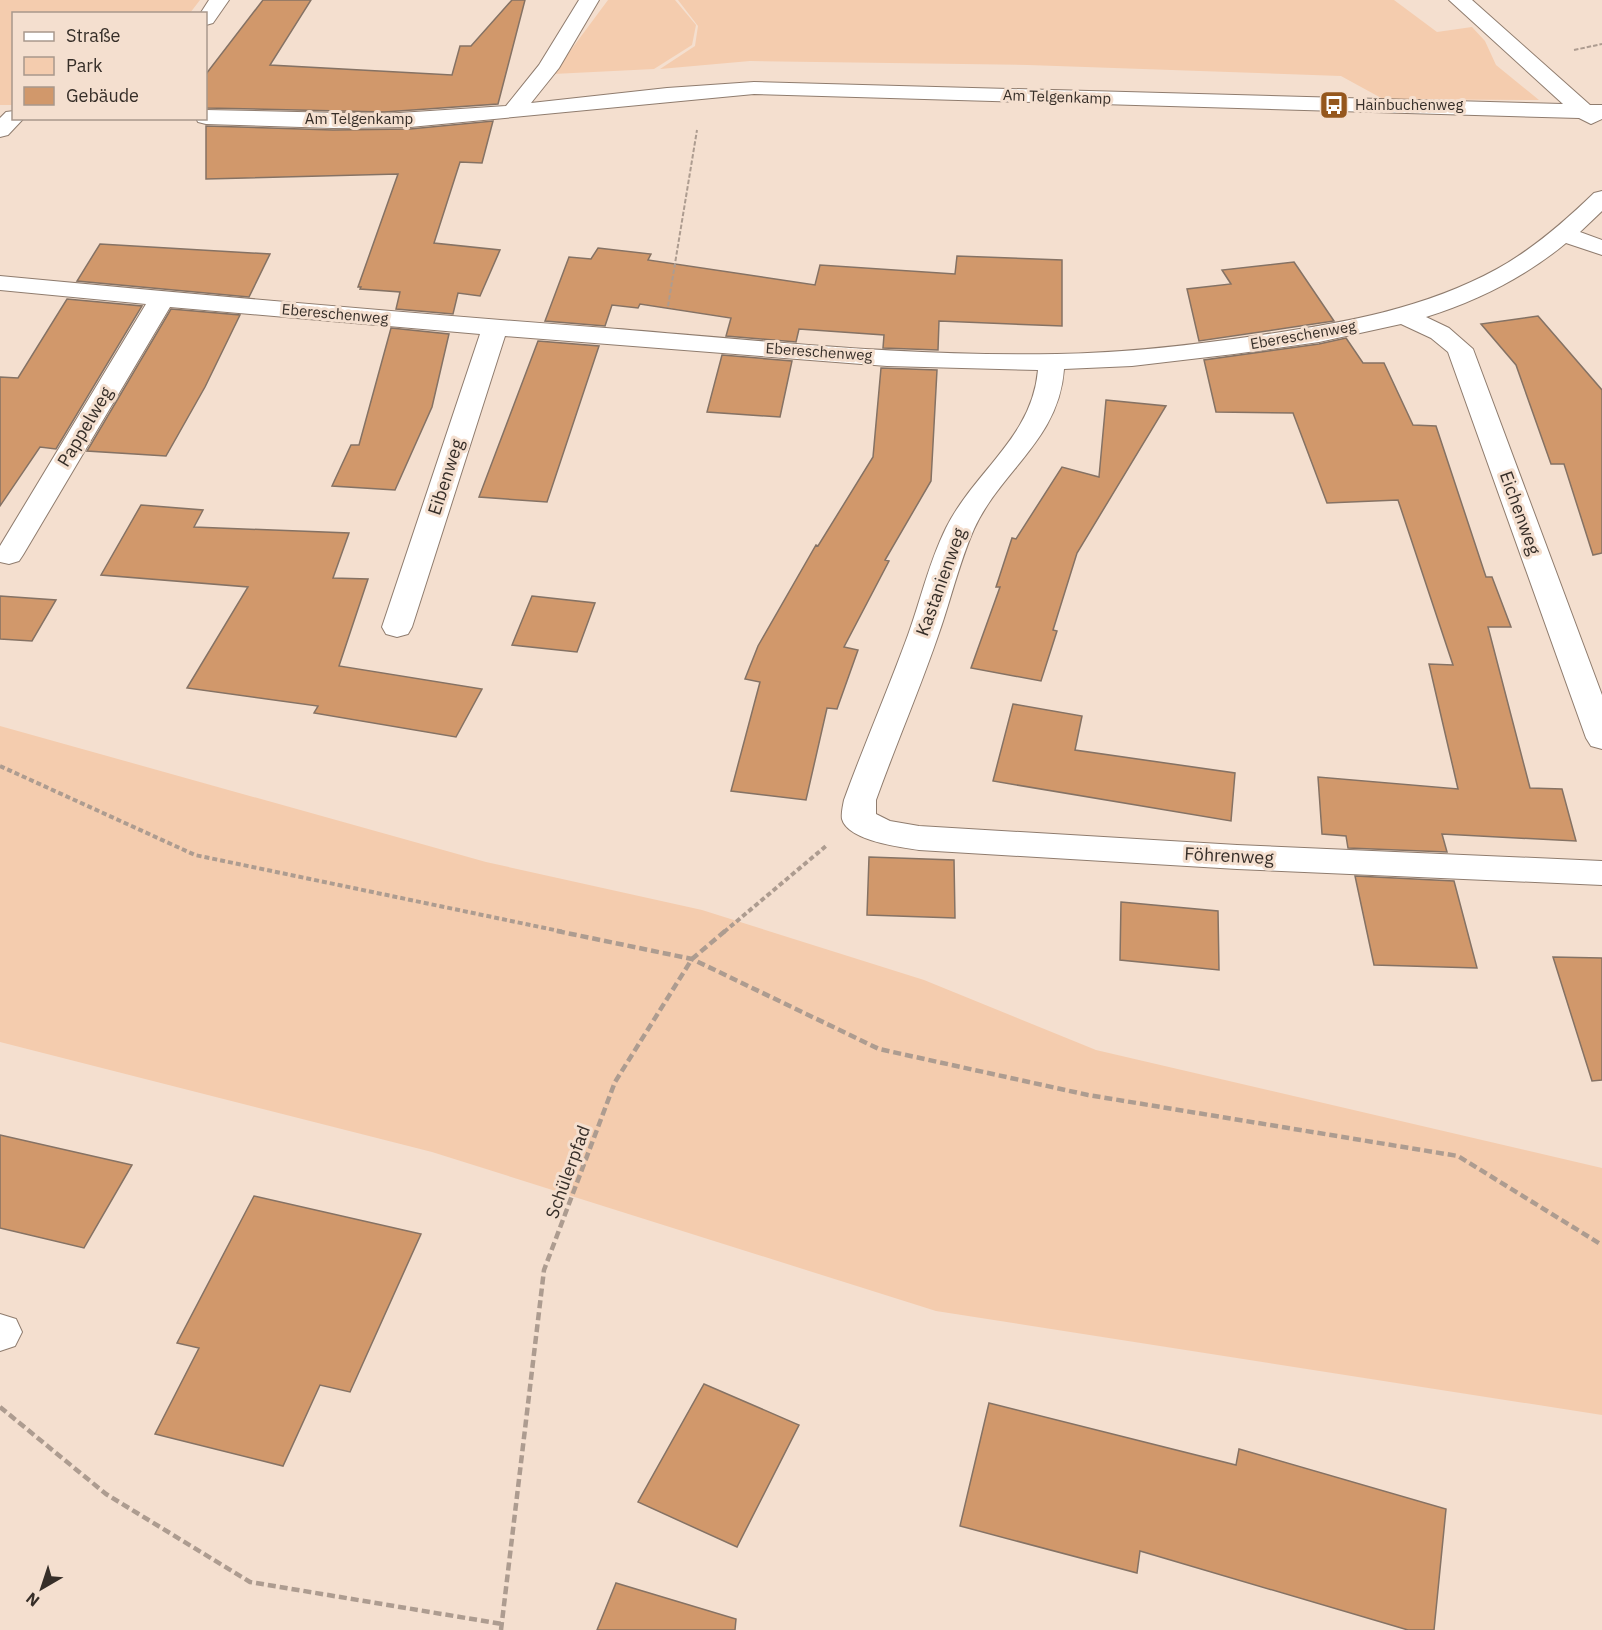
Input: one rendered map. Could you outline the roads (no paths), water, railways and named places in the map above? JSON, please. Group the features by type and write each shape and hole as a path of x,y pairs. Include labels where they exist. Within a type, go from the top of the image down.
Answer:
{"street":[{"path":"207,18 219,0"},
{"path":"513,111 548,68 589,0"},
{"path":"1459,0 1477,13 1526,61 1594,112 1602,126"},
{"name":"Am Telgenkamp","path":"207,117 411,120 753,88 1594,112"},
{"path":"0,130 12,118"},
{"name":"Ebereschenweg","path":"0,283 495,327 898,358 1052,362 1152,357 1297,338 1405,316 1446,302 1490,283 1534,257 1565,235 1602,198"},
{"path":"1565,235 1602,249"},
{"name":"Pappelweg","path":"9,555 162,299"},
{"name":"Eichenweg","path":"1405,316 1440,333 1460,349 1602,738"},
{"name":"Eibenweg","path":"397,627 495,327"},
{"name":"Kastanienweg","path":"859,819 860,800 923,636 962,523 975,502 1004,468 1043,414 1052,384 1052,362"},
{"name":"Föhrenweg","path":"859,819 882,832 919,838 1237,857 1602,873"}],"place":[{"name":"Hainbuchenweg","path":"1334,105"}]}
